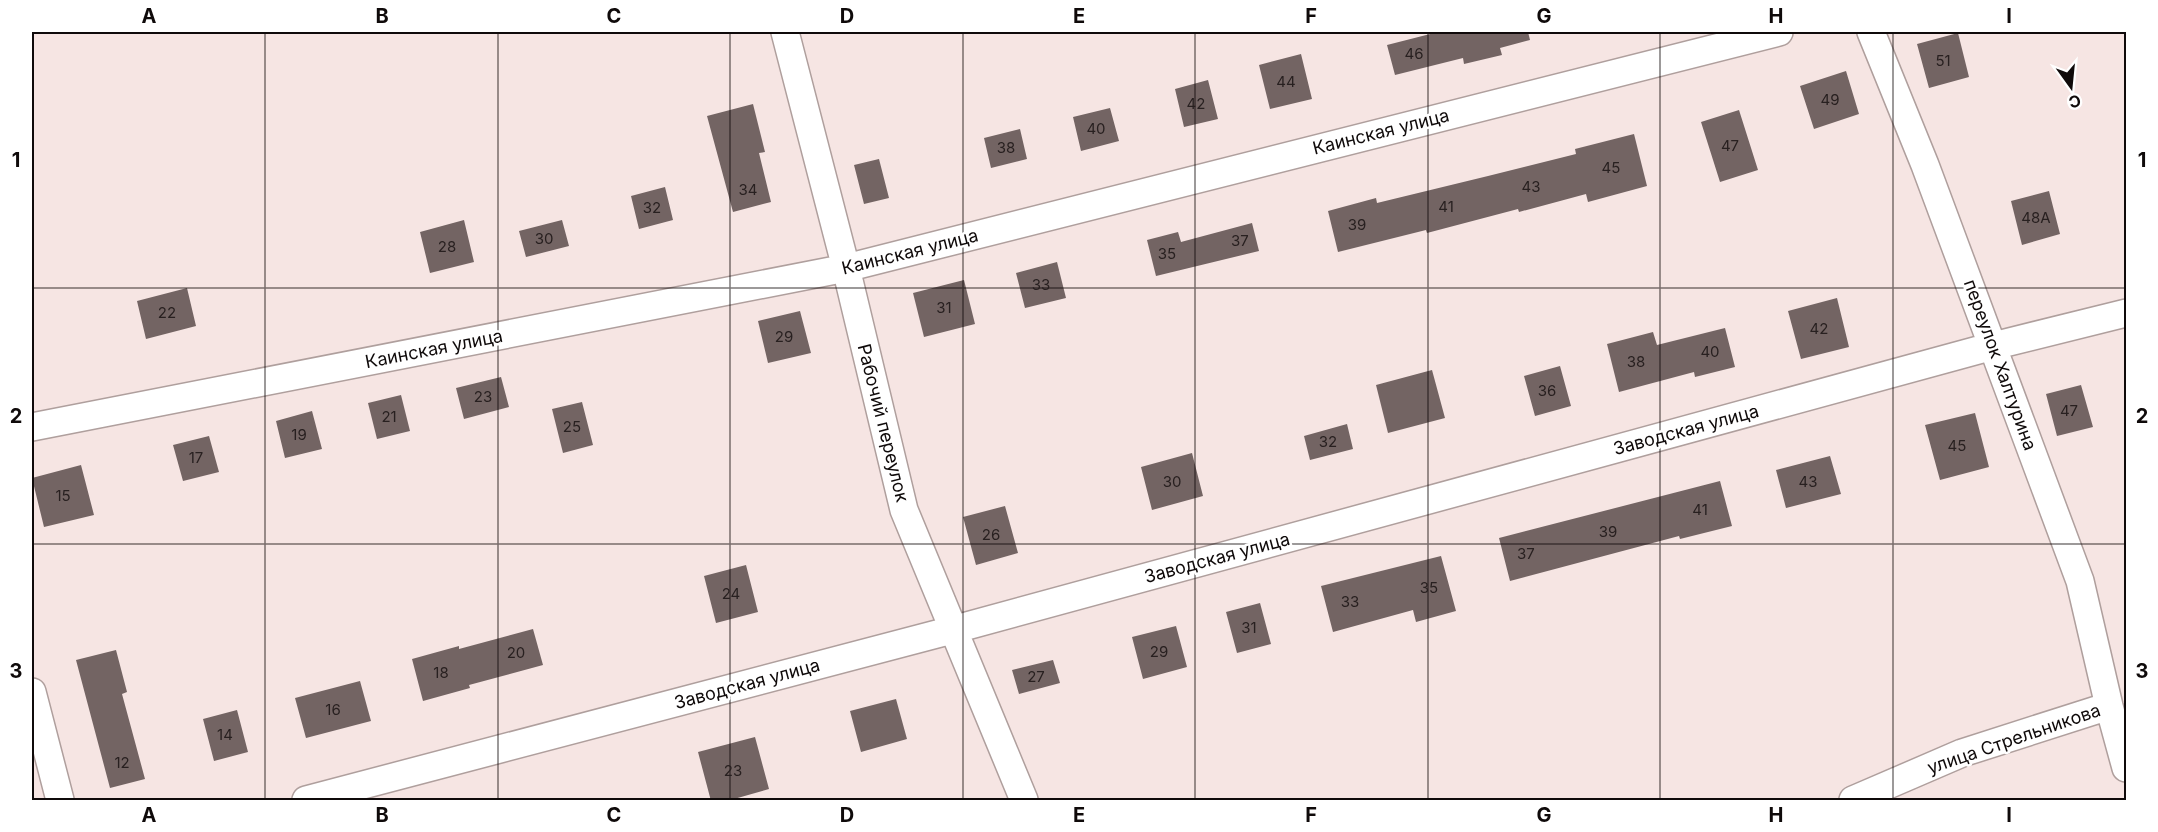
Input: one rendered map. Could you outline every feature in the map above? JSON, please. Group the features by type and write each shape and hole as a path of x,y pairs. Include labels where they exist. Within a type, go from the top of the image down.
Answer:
{"street":[{"name":"Рабочий переулок","path":"785,32 846,268 904,510 1023,801"},
{"name":"Каинская улица","path":"32,427 846,268 1779,32"},
{"name":"переулок Халтурина","path":"1871,32 1925,165 2080,580 2109,706 2127,768"},
{"name":"Заводская улица","path":"306,801 952,630 1994,346 2127,313"},
{"path":"32,692 60,801"},
{"name":"улица Стрельникова","path":"1852,801 1962,753 2109,706"}],"building":[{"path":"1438,32 1528,32 1530,40 1500,48 1502,55 1464,64 1463,58 1395,75 1387,45"},
{"path":"1958,33 1969,77 1929,88 1917,44"},
{"path":"1301,54 1312,99 1270,109 1259,65"},
{"path":"1846,71 1859,114 1814,129 1800,86"},
{"path":"1208,80 1218,119 1184,127 1175,89"},
{"path":"753,104 765,152 759,153 771,202 733,212 707,116"},
{"path":"1110,108 1119,141 1081,151 1073,117"},
{"path":"1739,110 1758,170 1720,182 1701,122"},
{"path":"1020,129 1027,159 991,168 984,138"},
{"path":"1634,134 1647,186 1588,202 1586,194 1519,212 1518,209 1427,233 1426,230 1338,252 1328,211 1376,198 1377,203 1576,154 1575,149"},
{"path":"879,159 889,198 864,204 854,165"},
{"path":"665,187 673,220 639,229 631,196"},
{"path":"2049,191 2060,234 2022,245 2011,201"},
{"path":"464,220 474,262 430,273 420,232"},
{"path":"562,220 569,246 526,257 519,231"},
{"path":"1252,223 1259,251 1156,276 1147,240 1178,232 1181,242"},
{"path":"1057,262 1066,298 1025,308 1016,273"},
{"path":"964,280 975,324 924,337 913,293"},
{"path":"187,288 196,326 146,339 137,301"},
{"path":"1837,298 1849,347 1801,359 1788,311"},
{"path":"800,311 811,353 768,363 758,321"},
{"path":"1725,328 1735,367 1695,377 1694,372 1619,392 1607,344 1653,332 1657,345"},
{"path":"1560,366 1571,406 1535,416 1524,376"},
{"path":"1432,370 1445,418 1388,433 1376,385"},
{"path":"501,377 509,407 464,419 456,388"},
{"path":"2081,385 2093,427 2057,436 2046,394"},
{"path":"401,395 410,431 377,439 368,403"},
{"path":"582,402 593,445 563,453 552,409"},
{"path":"312,411 322,449 285,458 276,421"},
{"path":"1975,413 1989,467 1940,480 1925,425"},
{"path":"1347,424 1353,449 1310,460 1304,436"},
{"path":"209,436 219,472 183,481 173,445"},
{"path":"1192,453 1203,496 1152,510 1141,467"},
{"path":"1830,456 1841,494 1786,508 1776,470"},
{"path":"81,465 94,515 44,527 32,478"},
{"path":"1720,481 1732,526 1680,539 1679,536 1510,581 1499,538"},
{"path":"1005,506 1018,553 976,565 963,517"},
{"path":"1441,556 1456,611 1416,622 1413,610 1333,632 1321,586"},
{"path":"746,565 758,612 716,623 704,576"},
{"path":"1260,603 1271,644 1237,653 1226,612"},
{"path":"1176,626 1187,667 1143,679 1132,637"},
{"path":"533,629 543,665 469,685 470,688 423,701 412,659"},
{"path":"116,650 127,692 122,694 145,779 110,788 76,660"},
{"path":"1053,660 1060,683 1019,694 1012,670"},
{"path":"360,681 371,721 306,738 295,698"},
{"path":"896,699 907,739 861,752 850,711"},
{"path":"237,710 248,752 214,761 203,719"},
{"path":"755,737 769,789 727,801 711,801 698,752"}]}
